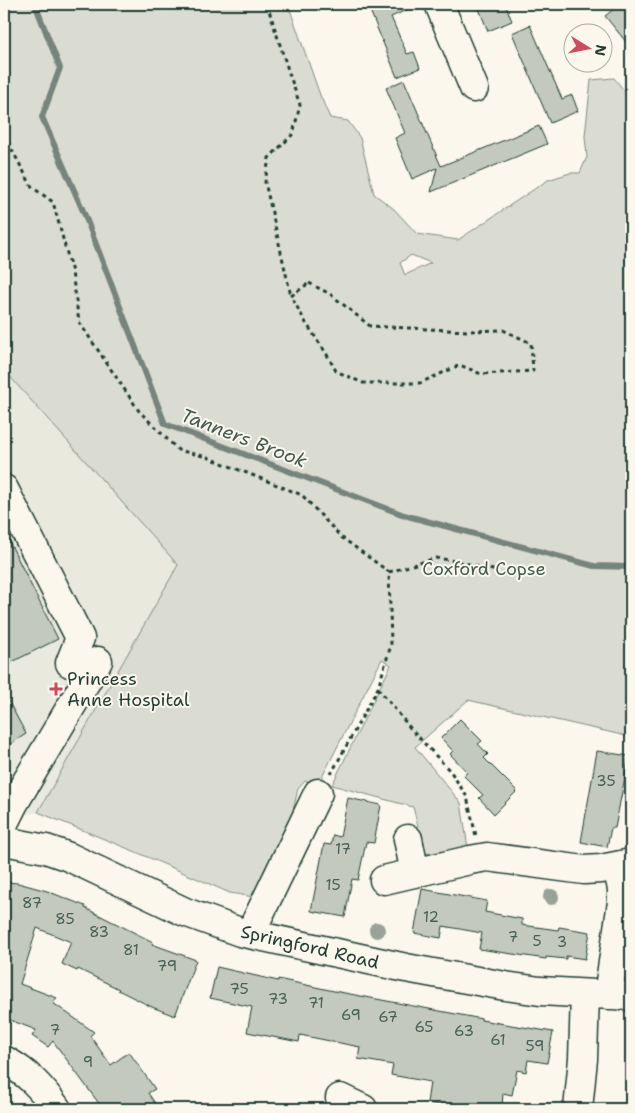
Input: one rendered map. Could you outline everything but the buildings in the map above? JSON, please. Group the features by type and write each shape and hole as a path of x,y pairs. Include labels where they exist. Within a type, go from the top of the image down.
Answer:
{"street":[{"path":"439,4 474,88"},
{"path":"4,489 80,638 70,663"},
{"path":"4,823 98,661"},
{"path":"250,934 318,793"},
{"path":"408,839 415,873"},
{"name":"Springford Road","path":"4,841 46,849 69,857 184,912 214,924 250,934 396,966 496,985 540,991 608,995"},
{"path":"384,880 480,858 501,858 566,869 601,869 624,864 622,902 608,995 583,1059 578,1109"},
{"path":"4,1060 34,1080 57,1109"}],"path":[{"path":"267,4 300,104 293,134 269,158 265,182 292,296 306,323 336,371 363,383 420,382 460,365 481,374 533,371 531,343 503,330 467,331 370,326 330,294 309,283 292,296"},
{"path":"4,136 32,187 53,202 72,272 79,322 139,411 178,450 207,456 302,495 341,537 389,572"},
{"path":"389,572 436,558 497,571"},
{"path":"318,793 334,769 378,688 391,645 389,572"},
{"path":"378,688 411,729 451,772 467,797 480,858"}],"shaded area":[{"name":"Princess Anne Hospital","path":"4,370 178,565 38,812 4,819"}],"green space":[{"name":"Coxford Copse","path":"4,4 288,4 330,118 348,121 360,138 374,194 394,209 417,234 458,240 548,180 570,173 580,173 587,157 585,136 591,80 614,78 631,99 627,152 631,156 631,737 468,700 415,747 461,803 468,848 425,854 413,807 332,785 391,665 382,659 319,783 305,781 298,789 284,849 260,898 230,893 38,812 178,565 4,370","holes":["411,255 431,263 405,275 400,263"]}],"waterway":[{"name":"Tanners Brook","path":"35,4 60,68 42,117 84,213 165,424 404,515 594,566 631,567"}],"place":[{"name":"Princess Anne Hospital","path":"56,689"}]}
